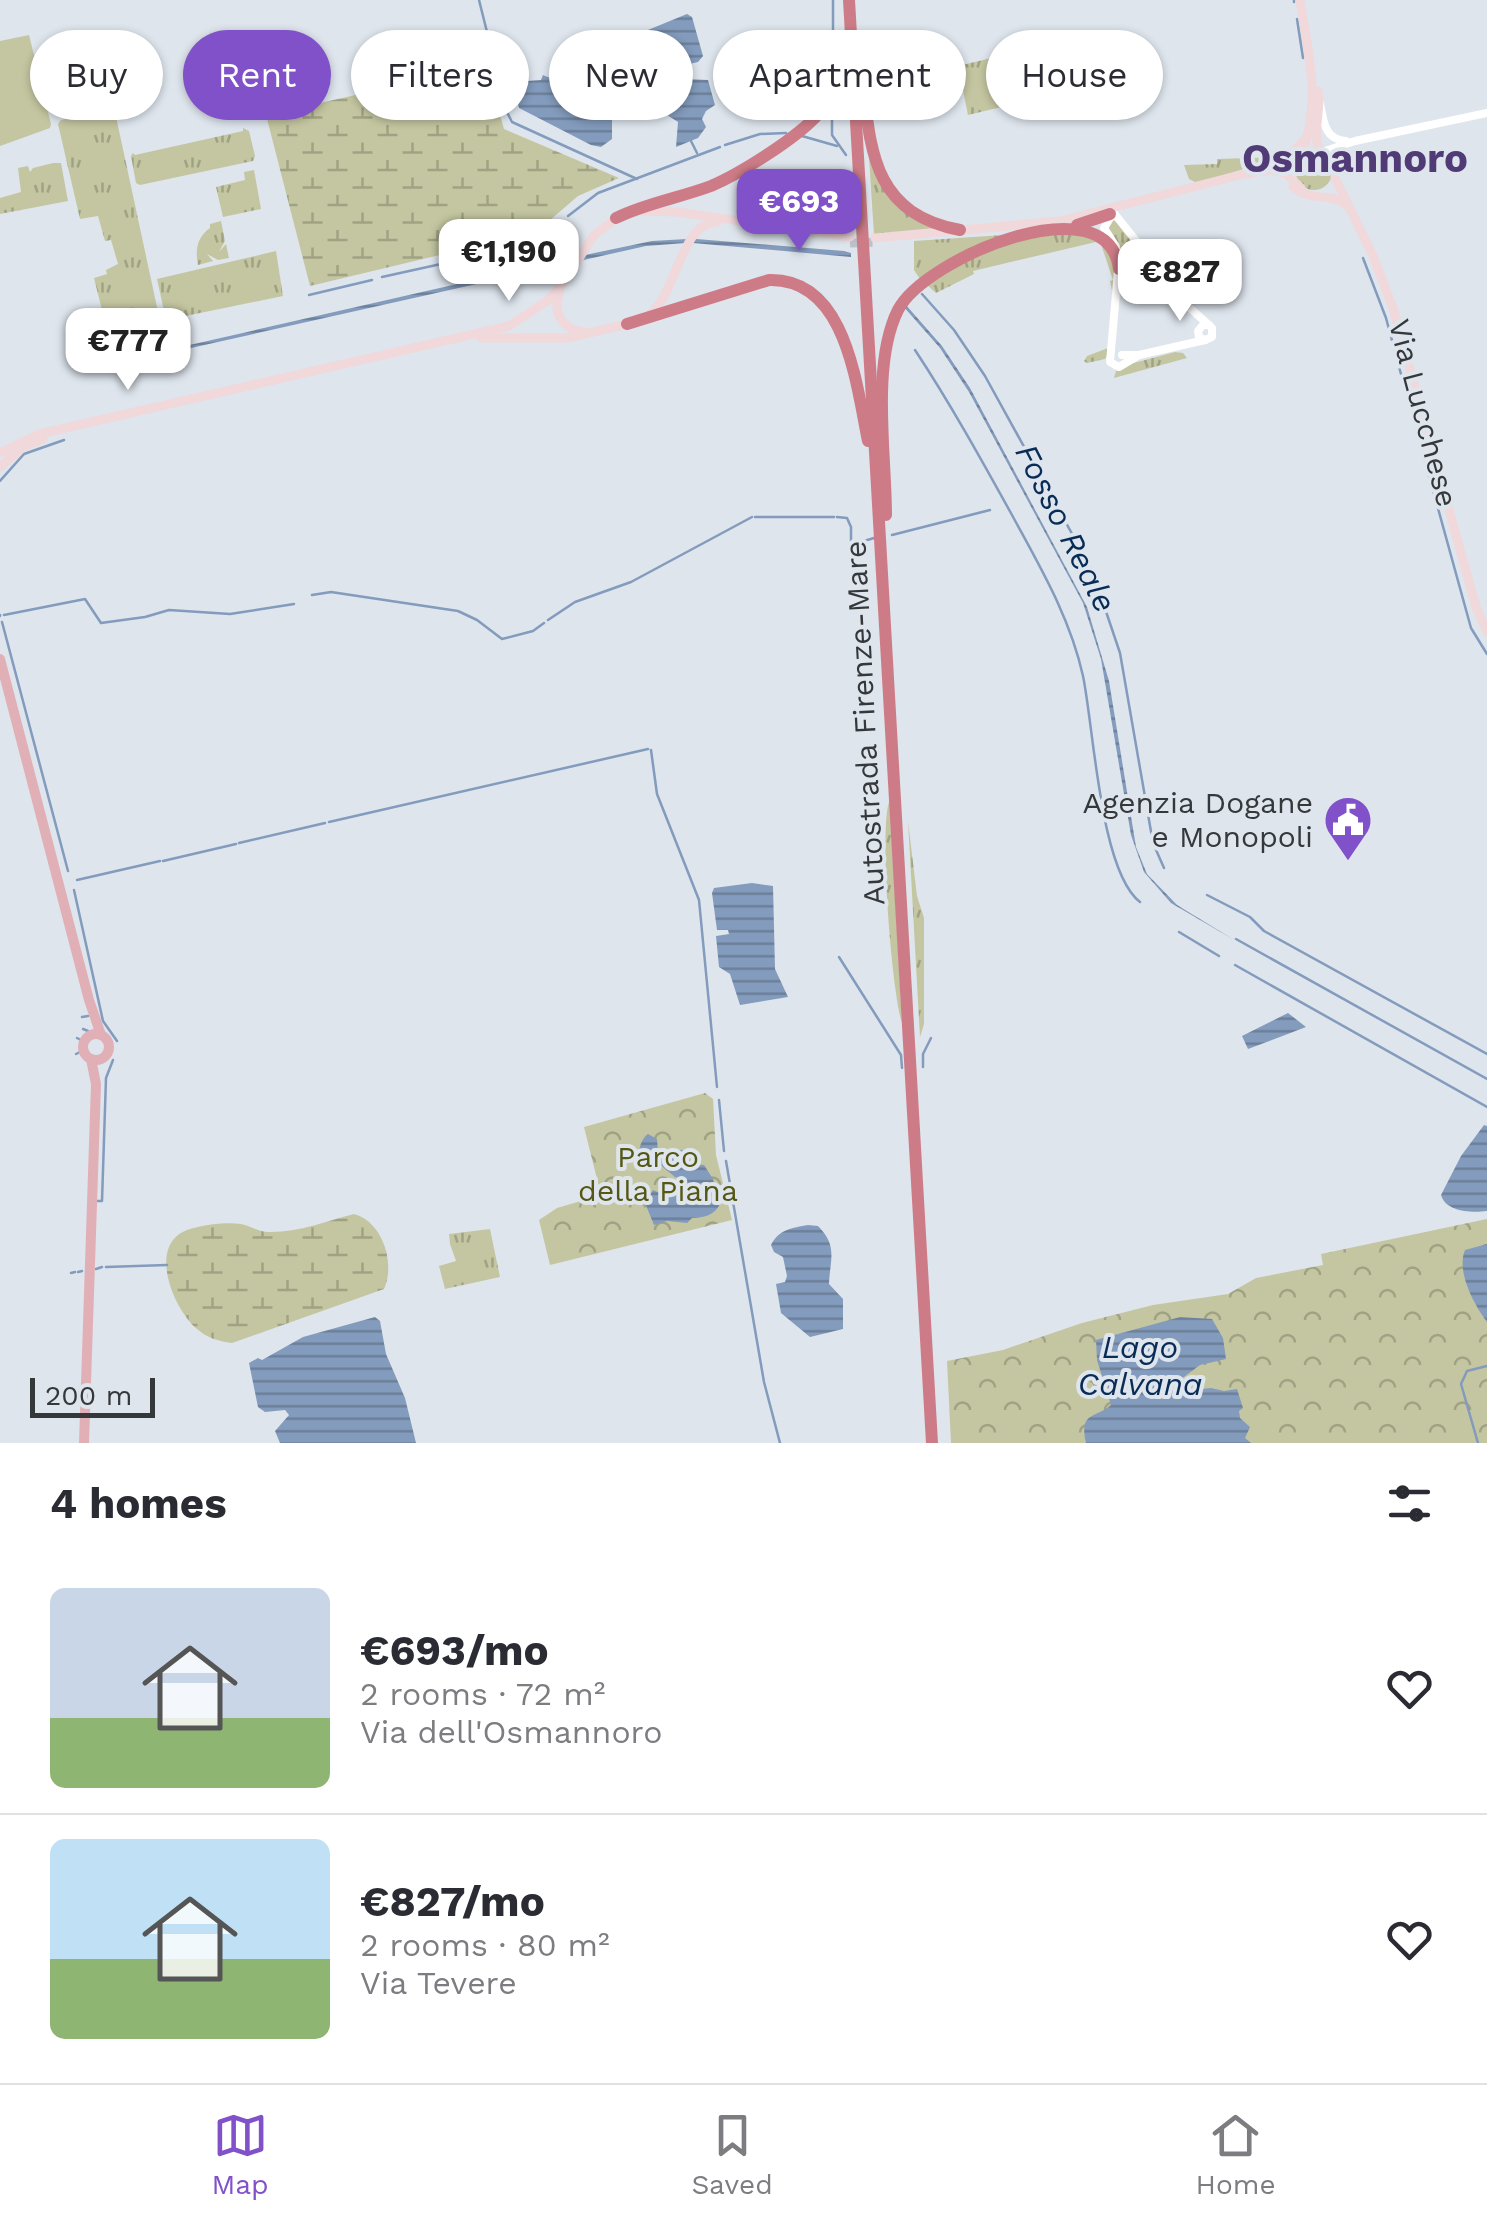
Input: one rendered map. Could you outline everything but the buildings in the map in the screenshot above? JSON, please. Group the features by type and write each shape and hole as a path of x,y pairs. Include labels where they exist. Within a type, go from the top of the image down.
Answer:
{"highway":[{"name":"Autostrada Firenze-Mare","path":"850,0 855,30"},
{"name":"Autostrada Firenze-Mare","path":"850,0 937,1443"},
{"path":"616,218 738,172 804,130 830,102 840,80 850,0"},
{"name":"Autostrada Firenze-Mare","path":"860,120 864,238"},
{"path":"867,120 870,142 885,185 910,212 931,224 960,230"},
{"path":"883,542 884,379 889,338 904,301 922,281 977,249 1060,230 1113,211"},
{"path":"1060,230 1082,229 1103,238 1113,248 1119,269"},
{"path":"627,324 769,280 794,282 818,296 837,322 860,408 883,542"},
{"name":"Autostrada Firenze-Mare","path":"883,542 937,1443"}],"main road":[{"path":"1302,0 1320,100 1316,141 1321,152 1332,160"},
{"path":"1302,0 1313,92 1311,130 1294,174 1302,188"},
{"path":"604,331 572,330 560,320 556,303 585,247 616,218 642,211 663,212 864,238 1033,225 1113,211 1244,174 1286,158 1311,130"},
{"path":"1244,174 1287,167 1301,157 1321,152"},
{"name":"Via Lucchese","path":"1332,160 1335,178 1394,308 1472,594 1487,632"},
{"path":"463,338 567,338 627,324 658,308 694,231 714,221 864,238 1021,231 1267,173 1282,172 1314,193 1328,189 1335,178"},
{"path":"1267,173 1281,174 1303,195 1334,197 1347,203"},
{"path":"1328,189 1347,203"},
{"path":"663,212 688,218 694,231"},
{"path":"0,453 39,434 463,338 521,320 564,282"},
{"path":"0,453 166,405"},
{"path":"0,467 22,447 52,436"},
{"path":"0,660 91,1009 101,1035 110,1045 97,1059 84,1443"},
{"path":"91,1009 83,1049 97,1059"},
{"path":"88,1037 101,1035"}],"street":[{"path":"1320,100 1330,136 1340,140 1372,138"},
{"path":"1332,160 1338,148 1487,113"},
{"path":"1321,152 1356,140"},
{"path":"1113,211 1213,335 1118,360 1119,253 1104,228 1113,211"},
{"path":"1178,346 1198,332 1200,326 1209,326"},
{"path":"1198,332 1204,340"}],"green space":[{"path":"29,35 30,120 50,120 51,124 50,128 0,146 0,41"},
{"path":"986,59 986,111 968,115 966,105 966,64"},
{"path":"351,96 351,120 501,120 504,129 619,178 578,196 536,232 310,286 267,120 331,120 331,101"},
{"path":"61,120 117,120 160,321 108,334 94,278 107,274 106,270 118,264 111,240 105,241 98,216 80,219 58,124"},
{"path":"243,128 249,131 253,161 136,183 133,153"},
{"path":"1314,154 1327,159 1332,172 1327,185 1314,190 1301,185 1296,172 1301,159"},
{"path":"869,157 881,182 940,229 874,235"},
{"path":"1284,157 1197,183 1189,179 1184,165 1217,164 1217,159"},
{"path":"61,163 68,201 0,214 0,198 21,192 18,168 28,166 30,172"},
{"path":"254,170 261,209 223,217 216,187 245,180 244,172"},
{"path":"1110,220 1118,221 1152,265 1138,263 1122,274 1121,250 1106,229"},
{"path":"221,221 225,241 219,252 226,244 229,258 218,260 207,254 213,261 198,265 200,240 210,224"},
{"path":"1074,231 1093,235 1106,245 1113,260 1116,297 1109,352 1105,359 1084,361 1108,348 1113,280 1100,241 973,271 974,274 936,293 925,283 977,252"},
{"path":"1003,235 920,279 914,270 914,241"},
{"path":"276,251 283,296 166,320 157,279"},
{"path":"1175,352 1187,358 1114,378 1116,371 1130,364"},
{"path":"890,800 902,1023 888,910 885,840"},
{"path":"908,821 917,896 924,918 924,1024 920,1037"},
{"name":"Parco della Piana","path":"705,1093 713,1099 716,1155 732,1220 550,1265 539,1220 557,1208 601,1195 584,1127"},
{"path":"354,1214 372,1225 384,1244 388,1267 384,1289 232,1343 201,1332 188,1320 173,1293 166,1263 168,1249 187,1230 234,1223 281,1232"},
{"path":"1487,1219 1487,1443 951,1443 947,1361 1003,1350 1082,1323 1153,1305 1228,1294 1256,1278 1323,1265 1321,1254"},
{"path":"490,1229 500,1277 445,1289 439,1266 456,1261 449,1234"}],"water":[{"path":"687,14 692,17 703,56 693,63 693,30 648,30"},
{"path":"548,77 549,120 612,120 612,139 601,147 591,145 529,113 529,81"},
{"path":"693,79 708,80 713,106 702,119 706,127 698,138 676,147 678,122 675,120 693,120"},
{"path":"687,239 685,243 646,246 173,352 172,349 585,255 652,241"},
{"path":"696,239 844,251 851,253 851,257 693,243"},
{"path":"905,304 942,346 970,388 1087,607 1109,681 1136,847 1147,874 1177,905 1236,941 1171,903 1144,872 1131,835 1101,659 1083,603 969,392"},
{"path":"752,883 773,886 775,969 788,997 740,1005 730,974 719,967 716,936 729,934 728,930 717,930 712,893 714,888"},
{"path":"1288,1013 1306,1027 1248,1049 1242,1036"},
{"path":"1484,1125 1487,1211 1460,1210 1448,1205 1441,1195 1461,1156"},
{"path":"648,1134 657,1139 658,1152 683,1150 692,1164 704,1165 713,1179 720,1204 715,1211 687,1223 667,1221 654,1225 645,1203 653,1190 660,1193 681,1178 658,1163 640,1168 640,1149"},
{"path":"818,1226 828,1240 829,1284 843,1299 843,1329 810,1337 781,1313 776,1284 785,1282 787,1276 783,1257 771,1245 782,1232"},
{"path":"1487,1244 1487,1322 1472,1297 1463,1258 1465,1250"},
{"path":"375,1317 380,1321 386,1354 405,1398 416,1443 280,1443 275,1431 289,1415 285,1410 265,1412 258,1407 249,1363 303,1337"},
{"name":"Lago Calvana","path":"1180,1317 1212,1319 1223,1338 1226,1359 1200,1365 1169,1388 1175,1392 1237,1389 1243,1408 1240,1418 1250,1427 1245,1438 1251,1443 1086,1443 1087,1421 1111,1405 1097,1360 1096,1340"}],"waterway":[{"path":"479,0 512,122 637,179"},
{"path":"833,0 833,30"},
{"path":"1297,19 1303,58"},
{"path":"832,120 832,135 846,155"},
{"path":"725,145 760,134 786,133"},
{"path":"802,136 837,146"},
{"path":"691,141 697,153"},
{"path":"568,216 598,193 720,147"},
{"path":"461,260 527,245 560,224"},
{"path":"1363,258 1386,318 1409,404"},
{"path":"382,277 450,262"},
{"path":"309,295 372,280"},
{"path":"922,294 954,330 985,376 1092,570 1120,653 1153,843 1164,868"},
{"path":"915,350 989,473 1062,613 1083,676 1107,831 1127,886 1140,902"},
{"path":"0,481 24,454 64,440"},
{"path":"1423,454 1471,628 1487,654"},
{"path":"892,535 990,510"},
{"path":"548,620 575,602 631,582 752,517"},
{"path":"755,517 834,517"},
{"path":"837,517 847,518 851,545 874,538"},
{"path":"312,595 331,592 458,611 502,639 533,631 544,623"},
{"path":"4,615 85,599 101,623 169,610 230,614 294,604"},
{"path":"2,622 68,871"},
{"path":"329,822 648,749"},
{"path":"651,750 657,794 699,900 717,1087"},
{"path":"239,843 325,823"},
{"path":"163,861 236,844"},
{"path":"77,880 160,861"},
{"path":"74,890 103,1021 117,1041"},
{"path":"1207,895 1250,917 1264,931 1487,1054"},
{"path":"1179,932 1219,956"},
{"name":"Fosso Reale","path":"1236,939 1487,1079"},
{"path":"839,957 901,1055 902,1068"},
{"path":"1235,965 1487,1107"},
{"path":"82,1017 88,1016"},
{"path":"83,1029 88,1031"},
{"path":"77,1038 81,1040"},
{"path":"923,1067 923,1054 931,1038"},
{"path":"76,1054 80,1052"},
{"path":"96,1201 102,1201 106,1078 113,1060"},
{"path":"719,1100 724,1151"},
{"path":"726,1161 764,1382 780,1443"},
{"path":"106,1267 167,1265"},
{"path":"96,1269 102,1267"},
{"path":"78,1272 82,1271"},
{"path":"71,1273 75,1272"},
{"path":"1478,1443 1461,1384 1467,1371 1487,1366"}],"tunnel":[{"path":"850,243 876,242"}],"place":[{"name":"Agenzia Dogane e Monopoli","path":"1348,862"}],"district":[{"name":"Osmannoro","path":"1355,158"}]}
